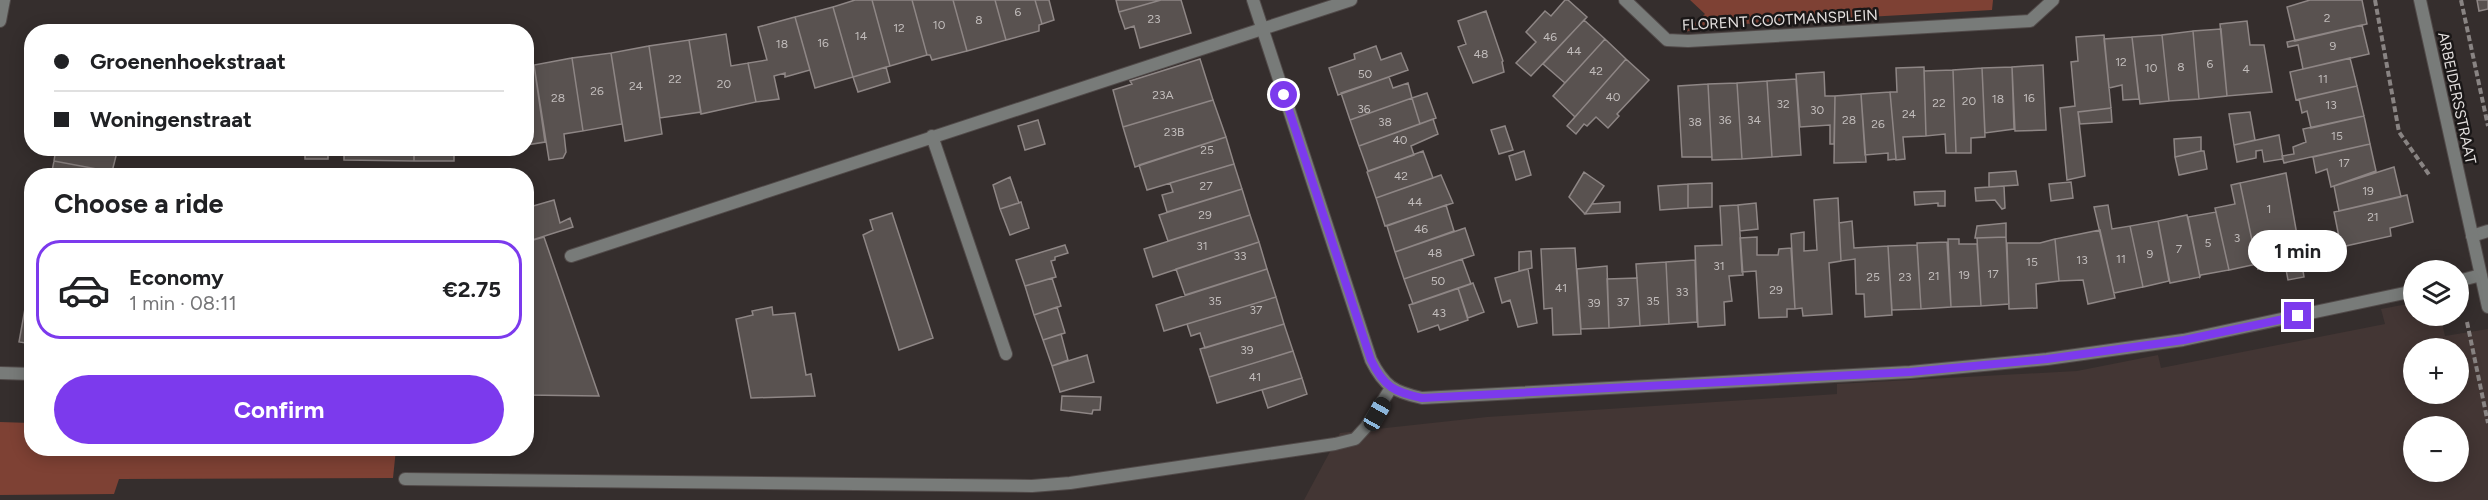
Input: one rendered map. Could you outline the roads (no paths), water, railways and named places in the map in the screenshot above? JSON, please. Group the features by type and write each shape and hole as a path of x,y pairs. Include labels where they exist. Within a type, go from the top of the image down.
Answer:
{"street":[{"path":"0,21 4,0"},
{"path":"1253,0 1371,360 1379,377 1391,388 1422,398 1922,371 2047,359 2184,340 2403,293"},
{"path":"571,256 1351,0"},
{"name":"FLORENT COOTMANSPLEIN","path":"1625,0 1667,40 2030,21 2053,0"},
{"name":"ARBEIDERSSTRAAT","path":"2420,0 2472,236 2484,274 2488,307"},
{"path":"932,136 1006,354"},
{"path":"2472,236 2488,231"},
{"path":"2469,278 2484,274"},
{"path":"0,373 24,374"},
{"path":"405,478 1032,486 1070,483 1335,444 1355,439 1377,414 1391,388"}]}
